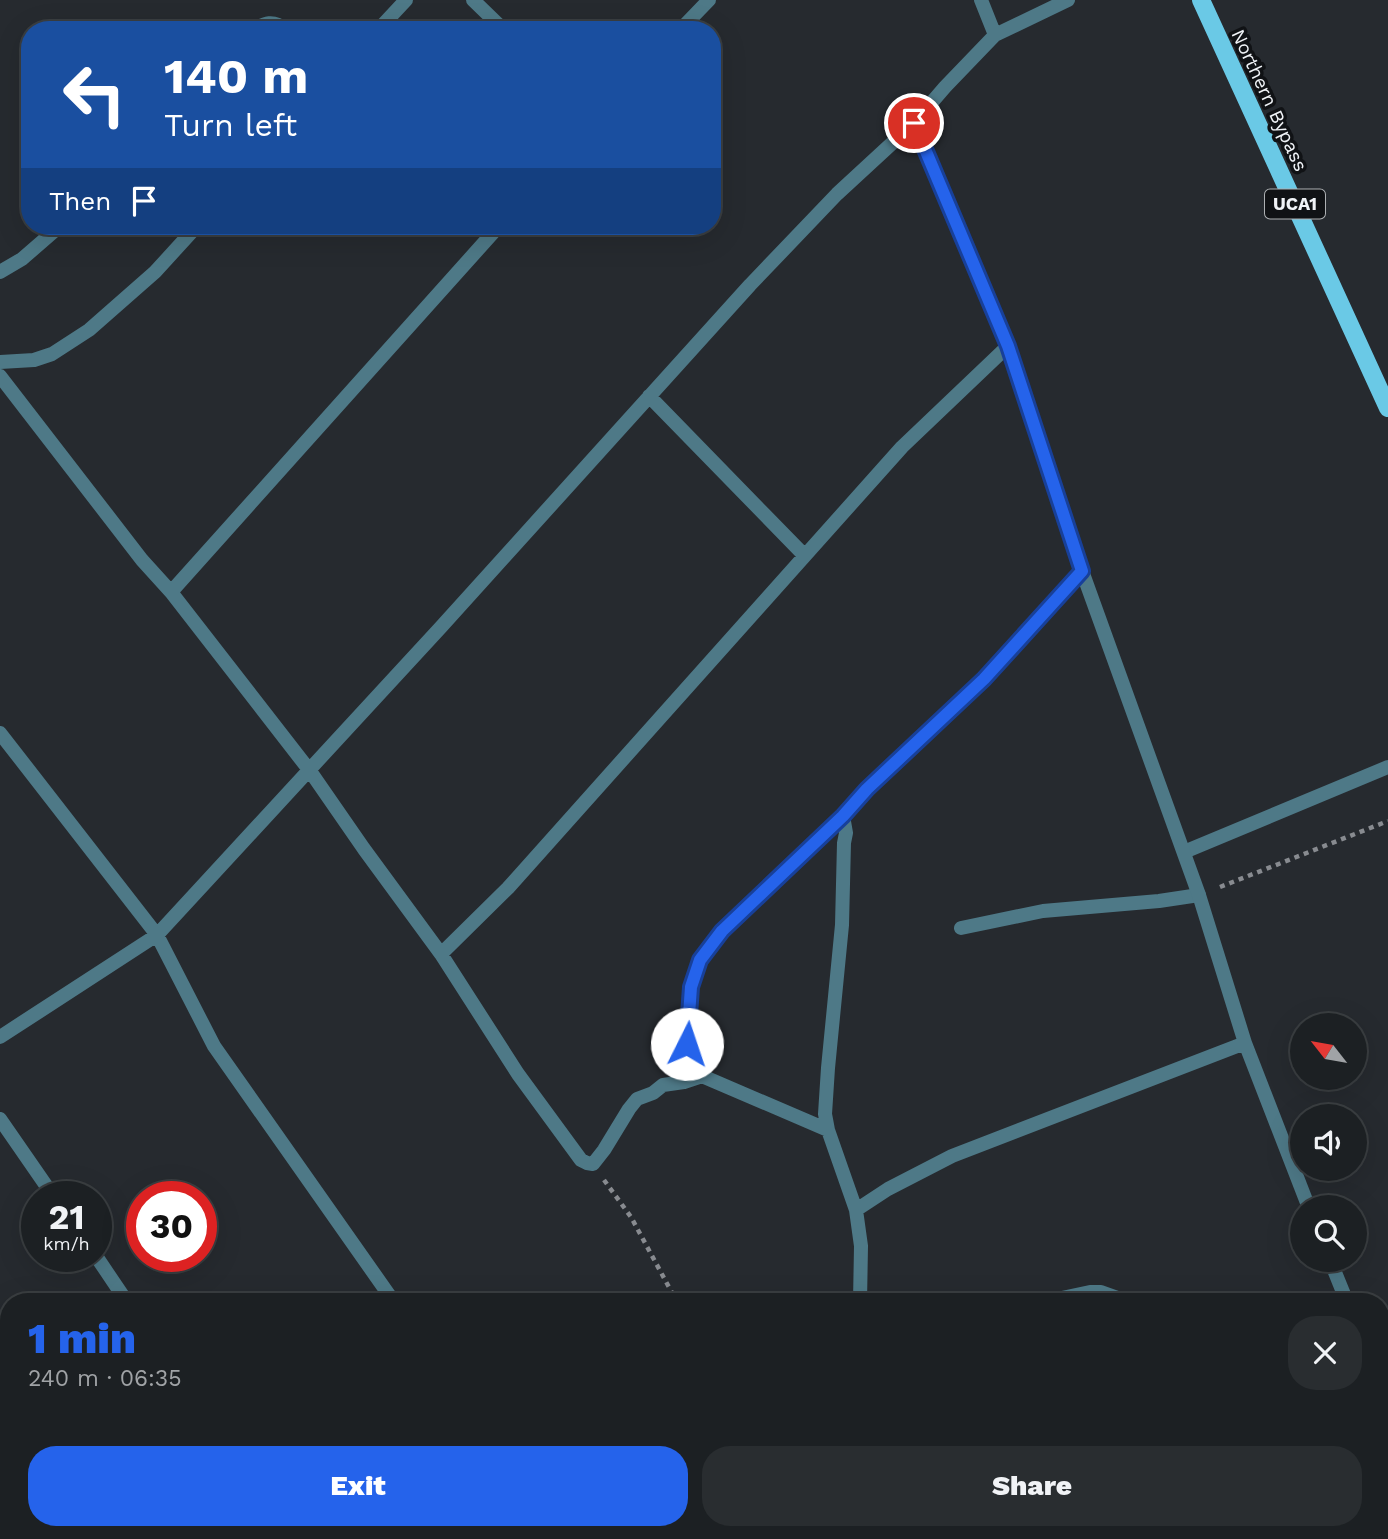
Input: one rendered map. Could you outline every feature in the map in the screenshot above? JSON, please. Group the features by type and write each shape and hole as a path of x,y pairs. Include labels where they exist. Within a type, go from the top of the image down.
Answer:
{"main road":[{"name":"Northern Bypass","path":"1201,0 1388,408"}],"street":[{"path":"386,21 406,0"},
{"path":"473,0 495,21"},
{"path":"689,21 709,0"},
{"path":"981,0 995,35"},
{"path":"0,1037 157,935 310,771 750,285 837,194 914,123 995,35 1068,0"},
{"path":"914,123 1008,346 1082,571 1199,895 1245,1043 1304,1195"},
{"path":"0,272 22,259 50,235"},
{"path":"0,362 34,360 52,354 89,330 155,272 189,235"},
{"path":"171,592 491,235"},
{"path":"441,954 508,888 902,447 1008,346"},
{"path":"0,376 142,561 171,592 310,771 441,954 526,1084 581,1160 593,1164 637,1100 663,1086 702,1076 828,1130"},
{"path":"649,396 804,555"},
{"path":"702,1076 687,1044 691,987 700,960 722,931 984,679 1082,571"},
{"path":"0,733 157,935 214,1046 388,1293"},
{"path":"1184,852 1388,767"},
{"path":"843,816 846,833 842,925 825,1114 856,1210 862,1246 860,1293"},
{"path":"961,928 1043,911 1199,895"},
{"path":"856,1210 888,1189 952,1156 1245,1043"},
{"path":"0,1119 43,1181"},
{"path":"107,1272 122,1293"},
{"path":"1335,1272 1343,1293"},
{"path":"1085,1293 1104,1293"}],"path":[{"path":"1199,895 1388,821"},
{"path":"593,1164 631,1217 672,1293"}],"route":[{"path":"687,1044 691,987 700,960 722,931 984,679 1082,571 1008,346 914,123"}]}
